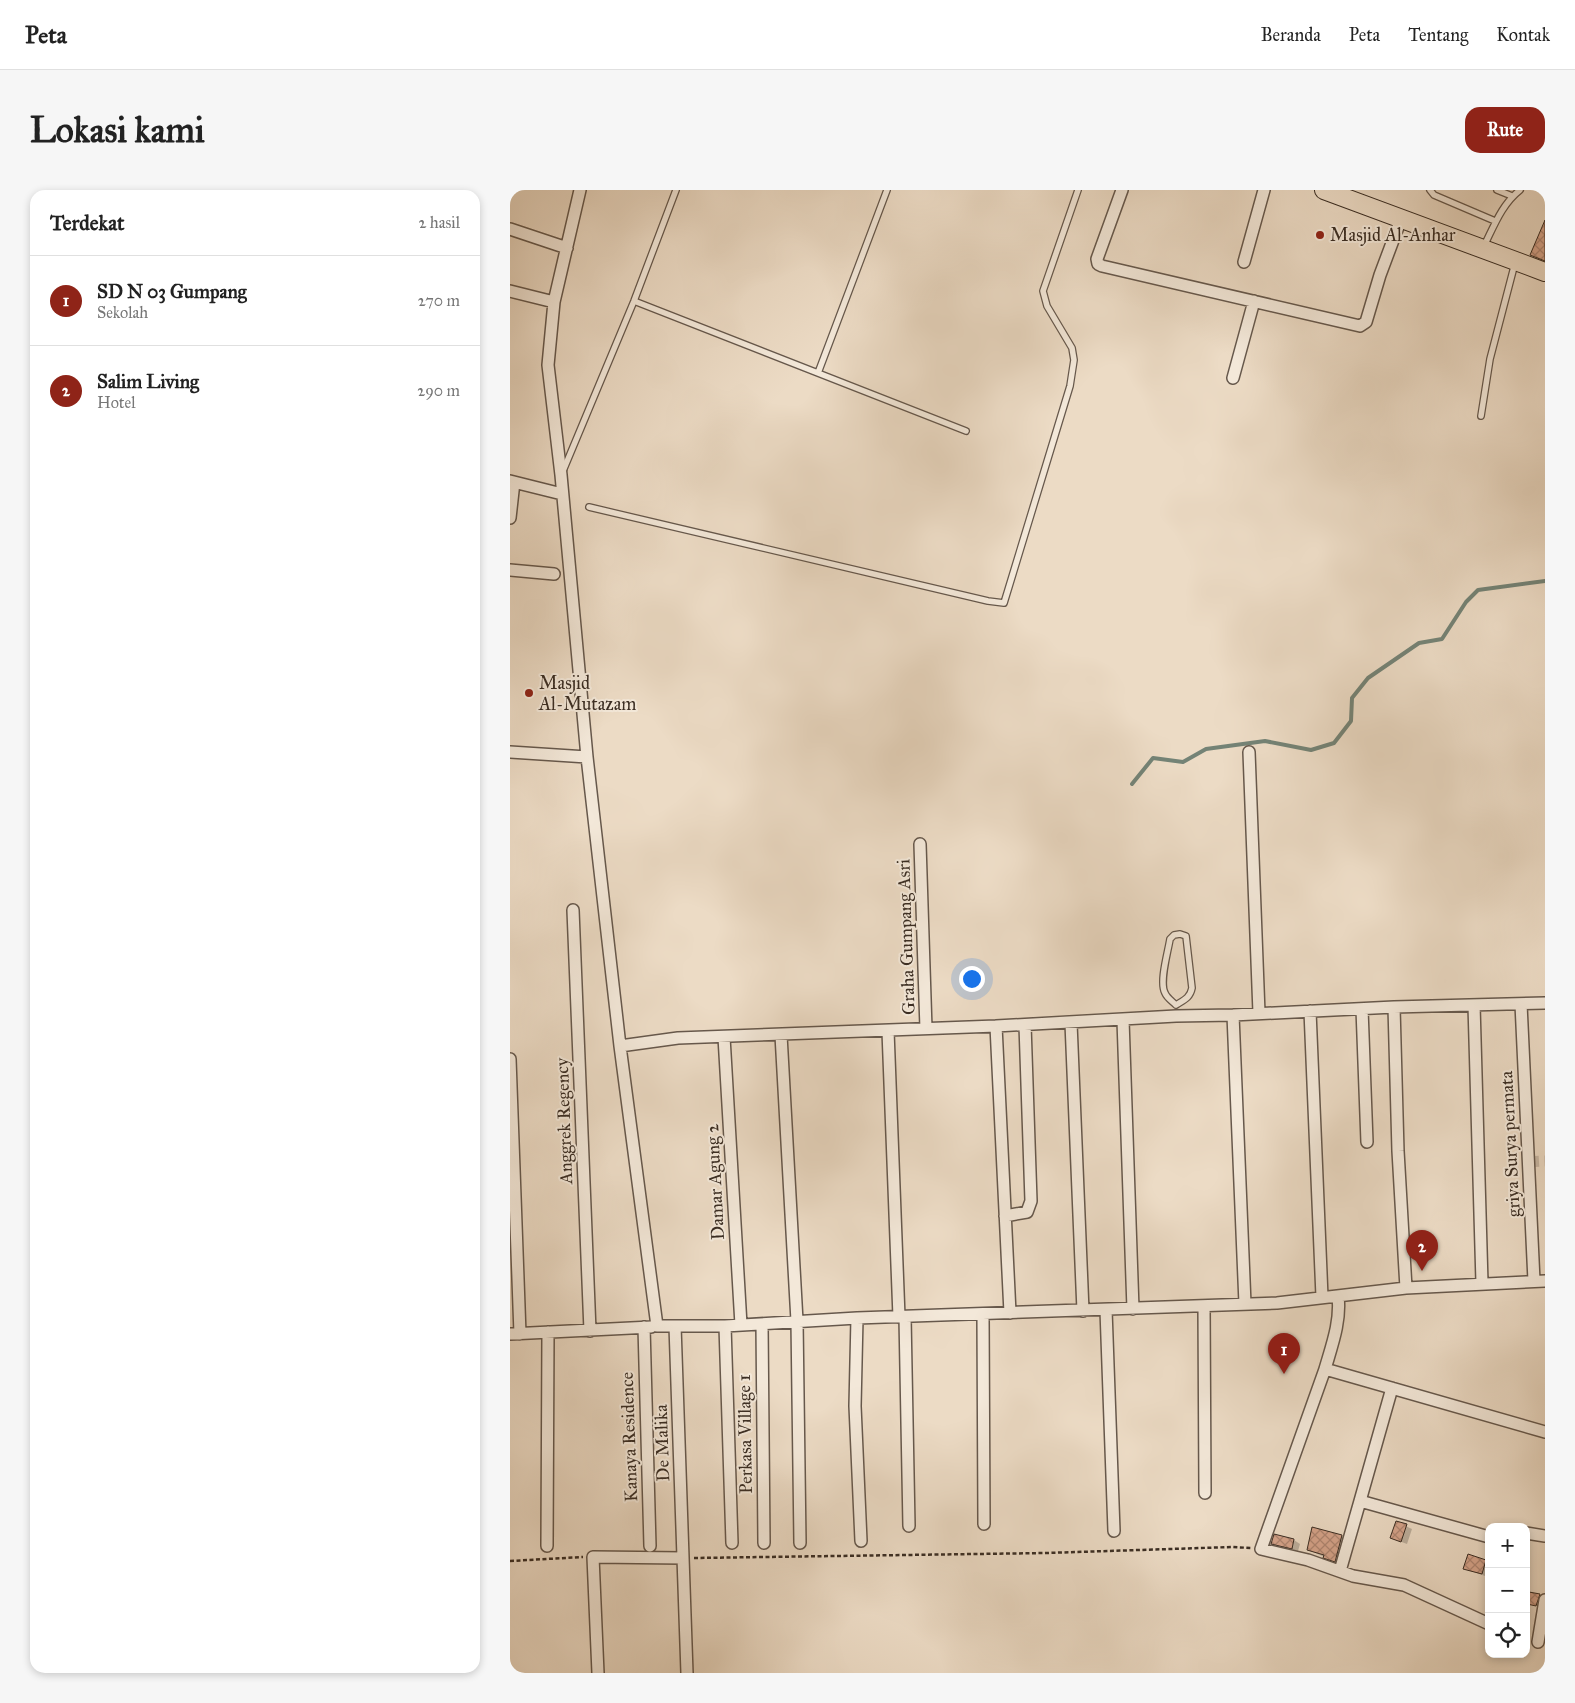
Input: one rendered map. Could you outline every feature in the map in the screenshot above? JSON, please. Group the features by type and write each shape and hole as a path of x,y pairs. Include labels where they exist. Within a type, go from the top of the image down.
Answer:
{"main road":[{"path":"1327,191 1545,272"}],"street":[{"path":"580,190 554,302 548,365 561,475 587,758 620,1046 657,1326"},
{"path":"1122,190 1096,259 1098,264 1360,326 1364,324 1401,218"},
{"path":"1244,262 1264,190"},
{"path":"510,230 567,248"},
{"path":"510,291 554,302"},
{"path":"1233,378 1254,301"},
{"path":"510,518 512,482 562,494"},
{"path":"510,570 554,574"},
{"path":"510,752 587,758"},
{"path":"1249,752 1259,1013"},
{"name":"Graha Gumpang Asri","path":"920,844 926,1029"},
{"name":"Anggrek Regency","path":"573,910 590,1331"},
{"path":"620,1046 678,1038 1123,1020 1176,1010 1233,1015 1394,1007 1545,1003"},
{"name":"griya Surya permata","path":"1521,1004 1540,1281"},
{"path":"1474,1005 1482,1283"},
{"path":"1394,1007 1398,1151 1406,1288"},
{"path":"1362,1009 1367,1142"},
{"path":"1310,1011 1322,1298"},
{"path":"1233,1015 1245,1304"},
{"path":"1123,1020 1133,1309"},
{"path":"1071,1022 1083,1310"},
{"path":"1005,1216 1027,1212 1031,1201 1025,1025"},
{"path":"996,1026 1010,1313"},
{"path":"888,1031 902,1317 909,1526"},
{"path":"780,1034 797,1321 800,1543"},
{"name":"Damar Agung 2","path":"724,1037 741,1325"},
{"path":"510,1059 515,1334 657,1326 725,1326 857,1318 1277,1303 1406,1288 1540,1281"},
{"path":"1338,1296 1337,1327 1325,1369 1261,1549 1308,1560 1353,1576 1404,1585 1485,1622"},
{"path":"1204,1306 1205,1493"},
{"path":"1106,1310 1114,1531"},
{"path":"983,1314 984,1524"},
{"path":"857,1318 856,1406 861,1541"},
{"name":"Perkasa Village 1","path":"762,1324 764,1543"},
{"name":"De Malika","path":"675,1326 686,1673"},
{"path":"725,1326 732,1544"},
{"name":"Kanaya Residence","path":"644,1327 650,1546"},
{"path":"547,1546 548,1332"},
{"path":"1325,1369 1545,1432"},
{"path":"1340,1571 1392,1388"},
{"path":"1360,1501 1485,1536"},
{"path":"1530,1534 1545,1536"},
{"path":"598,1673 593,1558 683,1558"},
{"path":"1541,1643 1545,1600"}],"lane":[{"path":"561,475 634,301 676,190"},
{"path":"818,373 887,190"},
{"path":"589,507 988,602 1004,603 1070,386 1074,360 1072,348 1047,306 1043,291 1078,190"},
{"path":"1430,190 1434,195 1495,221"},
{"path":"1497,190 1512,196"},
{"path":"1482,250 1495,221 1512,196 1520,190"},
{"path":"1481,416 1490,359 1515,261"},
{"path":"634,301 966,431"},
{"path":"1180,934 1186,936 1192,988 1187,999 1176,1010 1163,989 1163,981 1170,939 1174,935 1180,934"}],"path":[{"path":"683,1558 1046,1553 1232,1547 1261,1549"},
{"path":"510,1561 562,1557 593,1558"}],"building":[{"path":"1545,220 1545,261 1530,255"},
{"path":"1396,1521 1407,1524 1401,1542 1390,1538"},
{"path":"1312,1527 1342,1535 1335,1562 1323,1558 1324,1555 1307,1550"},
{"path":"1274,1534 1294,1539 1292,1549 1271,1544"},
{"path":"1468,1554 1485,1560 1482,1574 1463,1569"},
{"path":"1530,1592 1540,1594 1536,1606 1530,1605"}],"waterway":[{"path":"1132,784 1153,758 1183,762 1206,749 1265,741 1311,750 1334,743 1351,721 1352,698 1368,678 1419,643 1442,639 1466,602 1478,590 1545,581"}],"tunnel":[{"path":"1528,1162 1545,1161"}],"place":[{"name":"Masjid Al-Anhar","path":"1320,235"},
{"name":"Masjid Al-Mutazam","path":"529,693"},
{"name":"Salim Living","path":"1422,1271"},
{"name":"SD N 03 Gumpang","path":"1284,1374"}]}
